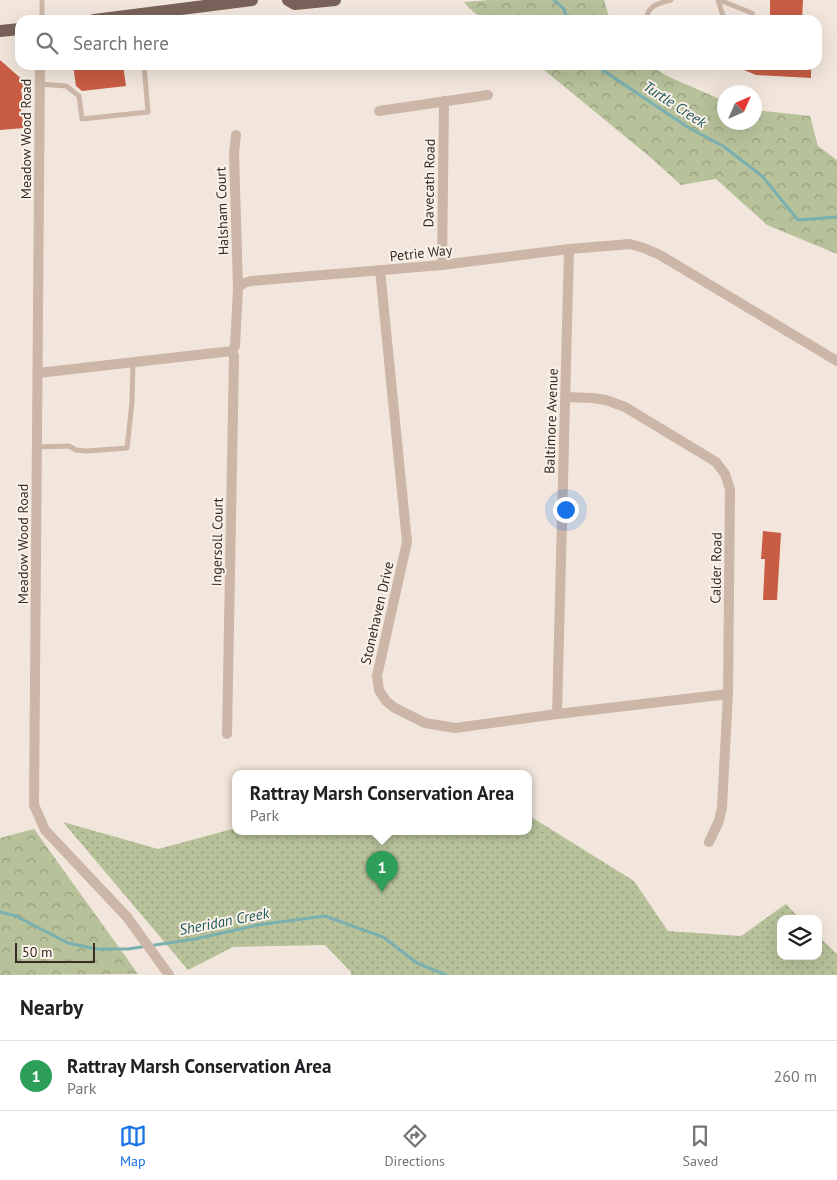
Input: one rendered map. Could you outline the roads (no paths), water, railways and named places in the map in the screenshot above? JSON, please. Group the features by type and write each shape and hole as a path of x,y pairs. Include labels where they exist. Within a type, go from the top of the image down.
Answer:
{"main road":[{"path":"152,15 252,0"},
{"path":"288,0 295,4 335,0"},
{"path":"0,31 15,30"}],"street":[{"name":"Meadow Wood Road","path":"40,70 34,805 45,830 128,917 169,975"},
{"path":"379,110 488,94"},
{"name":"Davecath Road","path":"442,265 444,101"},
{"name":"Halsham Court","path":"236,135 234,153 238,288"},
{"name":"Petrie Way","path":"238,288 244,283 251,281 442,265 569,249 630,244 660,255 837,361"},
{"name":"Baltimore Avenue","path":"557,714 569,249"},
{"name":"Stonehaven Drive","path":"380,270 407,542 377,676 379,690 386,701 395,708 425,723 455,728 728,694"},
{"path":"38,373 232,351 235,346 238,288"},
{"name":"Ingersoll Court","path":"228,734 234,356 232,351"},
{"name":"Calder Road","path":"566,398 593,398 606,400 625,407 716,462 724,474 730,489 728,694 722,807 719,821 709,842"}],"lane":[{"path":"42,0 42,15"},
{"path":"647,15 657,4 671,0"},
{"path":"718,0 723,15"},
{"path":"718,0 753,15"},
{"path":"40,84 66,86 79,96 82,119 148,112 144,70"},
{"path":"37,447 69,446 76,450 86,451 127,448 132,402 133,363"}],"waterway":[{"name":"Turtle Creek","path":"554,0 564,9 566,15"},
{"name":"Turtle Creek","path":"602,70 689,128 723,146 762,176 798,220 837,217"},
{"name":"Sheridan Creek","path":"0,912 16,916 68,943 97,949 128,949 195,939 258,925 325,916 383,937 417,963 446,975"}],"place":[{"name":"Rattray Marsh Conservation Area","path":"382,892"}]}
